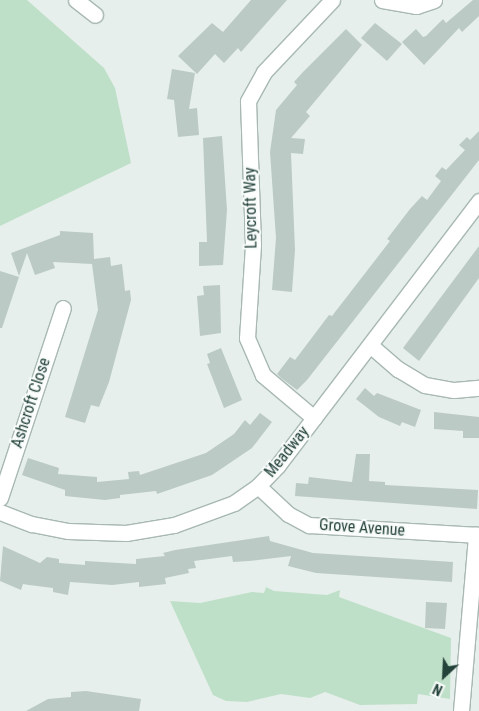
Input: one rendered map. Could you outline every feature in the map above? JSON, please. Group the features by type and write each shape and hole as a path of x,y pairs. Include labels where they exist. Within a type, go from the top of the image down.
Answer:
{"street":[{"path":"76,0 95,16"},
{"name":"Leycroft Way","path":"314,418 263,376 247,338 254,244 248,100 264,72 332,0"},
{"path":"382,0 402,6 416,6 434,0"},
{"name":"Meadway","path":"0,512 32,524 68,531 126,533 174,525 234,503 258,486 314,418 479,201"},
{"name":"Ashcroft Close","path":"0,498 63,308"},
{"path":"370,345 398,369 425,385 454,390 479,388"},
{"name":"Grove Avenue","path":"258,486 288,514 309,525 478,535"},
{"path":"461,711 478,535"}],"green space":[{"path":"0,0 27,0 104,68 115,88 131,163 0,226"},
{"path":"266,587 274,591 327,595 340,590 339,597 451,638 450,699 418,694 417,704 360,705 325,692 310,698 281,694 247,702 226,701 213,695 170,601 200,603 252,592 264,593"}],"building":[{"path":"251,0 287,0 241,52 238,48 224,63 215,54 197,74 178,56 212,23 223,32"},
{"path":"473,0 479,0 479,16 462,32 459,28 424,65 402,42 416,29 423,37 426,36 443,19 446,23"},
{"path":"375,23 402,44 387,61 361,38"},
{"path":"346,29 362,45 306,112 310,116 291,138 305,139 303,154 291,153 295,250 292,292 272,290 276,238 270,152 276,110 297,85 294,82"},
{"path":"172,69 195,73 189,109 197,108 199,135 178,137 174,100 167,99"},
{"path":"479,131 479,160 307,380 297,390 281,378 277,374 290,357 295,360 329,315 332,316 390,241 387,239 410,209 422,196 427,200 441,181 435,176 442,167 446,170 465,150 459,145 467,137 470,140"},
{"path":"222,136 227,210 223,265 199,266 199,242 207,242 203,138"},
{"path":"60,231 93,233 94,259 110,257 111,266 122,264 125,291 130,290 131,300 109,382 99,407 91,405 85,423 65,417 98,310 92,264 53,262 55,268 35,275 27,253 19,276 11,253 60,235"},
{"path":"479,246 479,278 419,361 403,348"},
{"path":"0,271 19,277 2,328 0,328"},
{"path":"220,285 221,333 200,336 197,296 204,295 203,286"},
{"path":"221,348 242,400 224,408 207,364 210,363 207,354"},
{"path":"365,388 374,396 377,393 421,410 415,427 402,422 400,426 379,417 356,399"},
{"path":"434,412 479,417 479,438 463,438 463,431 434,429"},
{"path":"260,413 272,422 252,448 212,475 157,494 156,491 120,495 120,498 105,500 65,496 65,490 22,475 28,458 59,468 58,474 97,477 97,482 129,479 128,472 139,471 140,475 206,453 234,434 245,420 250,425"},
{"path":"356,454 370,454 369,481 385,482 385,485 478,490 477,509 295,496 296,483 308,484 309,477 352,482"},
{"path":"269,536 270,541 313,553 453,562 452,582 316,573 288,566 291,556 233,562 232,556 194,561 196,568 188,569 189,573 165,578 166,584 139,587 139,582 112,585 70,582 68,595 53,592 53,588 23,584 21,590 0,581 3,546 40,563 47,557 59,559 59,563 85,565 85,561 136,564 136,559 165,556 163,553 175,550"},
{"path":"426,602 447,603 445,629 425,628"},
{"path":"86,691 141,699 139,711 26,711 48,699 71,697 71,692"}]}
